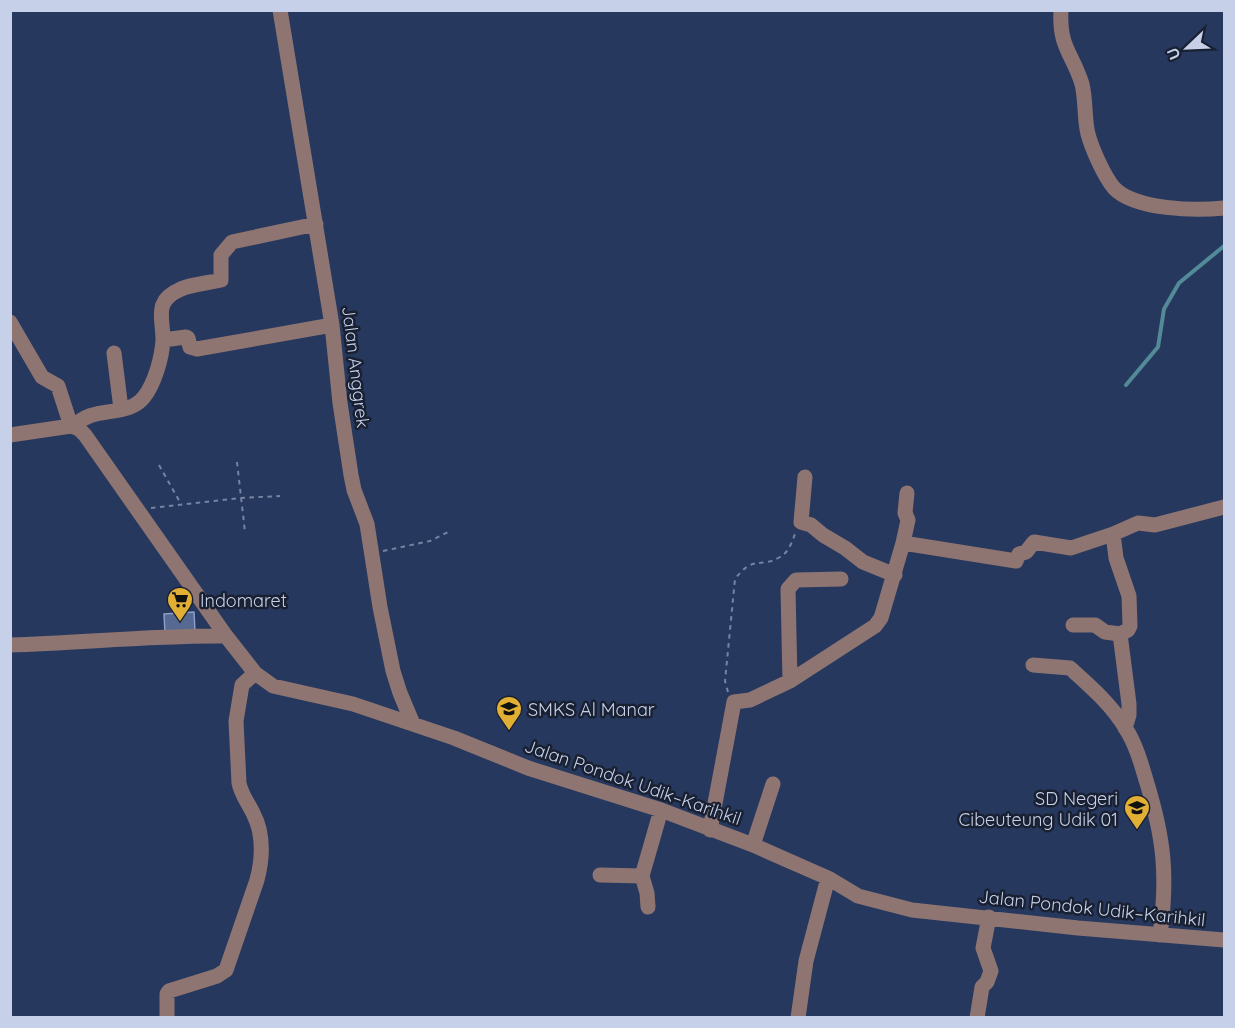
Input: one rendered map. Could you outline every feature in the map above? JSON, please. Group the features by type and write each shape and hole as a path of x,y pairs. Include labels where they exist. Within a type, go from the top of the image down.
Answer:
{"street":[{"name":"Jalan Anggrek","path":"280,10 332,325 340,403 351,475 366,524 393,671 413,724"},
{"path":"1061,10 1062,41 1082,86 1089,136 1114,187 1121,194 1143,203 1186,208 1224,208"},
{"path":"10,435 72,426 97,412 132,407 146,395 159,361 163,340 160,311 165,299 181,289 221,280 221,255 232,242 316,224"},
{"path":"10,322 42,377 58,386 72,426"},
{"path":"163,340 186,336 190,347 197,349 332,325"},
{"path":"114,353 121,409"},
{"name":"Jalan Pondok Udik–Karihkil","path":"72,426 85,435 94,447 226,636 255,673 273,686 353,704 413,724 528,768 661,810 753,845 828,878 858,896 912,910 1078,928 1224,940"},
{"path":"805,477 801,522 811,525 863,562 895,575"},
{"path":"710,830 734,702 750,700 789,681 875,626 881,618 903,543 908,520 905,513 907,493"},
{"path":"903,543 1016,561 1019,554 1026,552 1034,542 1071,548 1138,523 1155,525 1224,507"},
{"path":"1073,625 1095,625 1105,632 1120,634 1128,630 1130,626 1129,596 1116,558 1113,534"},
{"path":"789,681 788,589 796,580 841,579"},
{"path":"1120,634 1129,704 1129,715 1125,728"},
{"path":"10,645 192,635 226,636"},
{"path":"1033,665 1070,668 1110,707 1136,749 1158,819 1162,840 1165,891 1160,935"},
{"path":"167,1017 169,991 217,976 226,970 259,873 261,837 241,790 236,742 236,720 242,685 255,673"},
{"path":"753,845 772,784"},
{"path":"648,907 642,876 661,810"},
{"path":"600,875 642,876"},
{"path":"798,1017 806,961 828,878"},
{"path":"978,1017 982,987 987,982 991,971 983,948 989,917"}],"path":[{"path":"237,462 245,532"},
{"path":"159,465 181,504"},
{"path":"137,510 241,498 280,496"},
{"path":"734,702 729,696 725,681 735,579 744,568 753,563 781,557 786,552 801,522"},
{"path":"371,554 430,541 448,532"}],"building":[{"name":"Indomaret","path":"194,612 195,632 165,633 164,614"}],"waterway":[{"path":"1126,385 1158,347 1164,309 1179,283 1224,246"}],"place":[{"name":"Indomaret","path":"180,623"},
{"name":"SMKS Al Manar","path":"509,732"},
{"name":"SD Negeri Cibeuteung Udik 01","path":"1137,831"}]}
